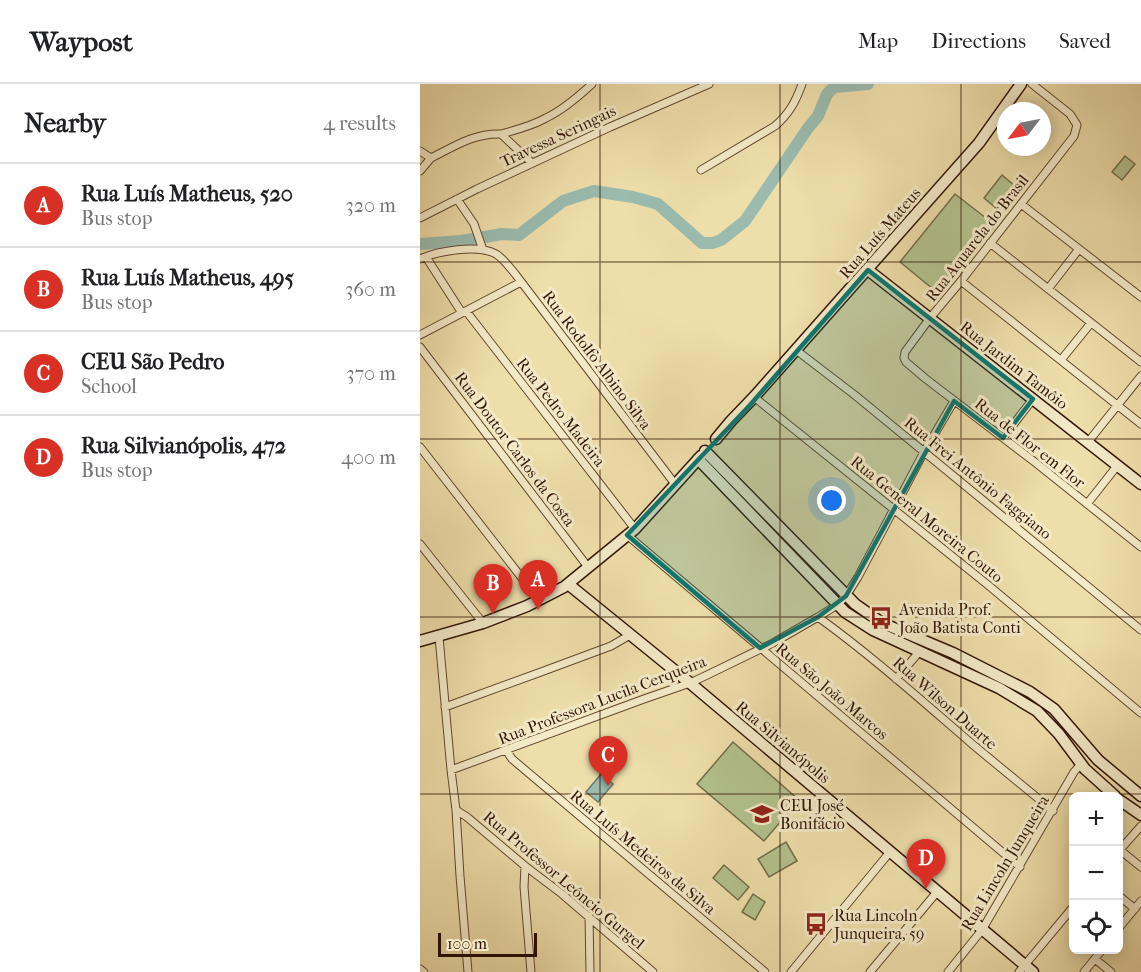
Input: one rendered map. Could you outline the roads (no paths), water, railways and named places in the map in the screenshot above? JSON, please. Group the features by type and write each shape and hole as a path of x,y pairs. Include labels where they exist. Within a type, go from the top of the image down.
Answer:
{"main road":[{"name":"Rua Luís Mateus","path":"422,638 439,637 483,623 539,600 568,584 631,532 750,405 754,397 979,143 1022,84"},
{"name":"Rua Jardim Tamôio","path":"868,270 1141,484"},
{"path":"702,455 866,613 882,623 953,653 1030,692 1054,710 1108,770 1141,796"},
{"path":"702,455 837,604 856,620 999,688 1037,711 1059,734 1094,779 1110,792"},
{"name":"Rua Silvianópolis","path":"568,584 690,683 982,930 1026,970"},
{"path":"1081,764 1097,759"},
{"path":"1123,802 1141,815"}],"street":[{"path":"420,171 431,158 474,136 501,134 547,118 592,84"},
{"name":"Travessa Seringais","path":"420,218 629,118 709,84"},
{"path":"701,170 781,121 793,107 802,84"},
{"name":"Rua Aquarela do Brasil","path":"904,359 904,352 1074,136 1077,125 1070,114 1032,84"},
{"path":"501,134 532,163"},
{"path":"420,151 431,158"},
{"path":"423,258 451,250 483,250 474,224 458,199"},
{"path":"1021,204 1141,297"},
{"path":"990,243 1141,362"},
{"path":"1048,289 1079,249"},
{"name":"Rua Rodolfo Albino Silva","path":"483,250 495,254 506,263 675,484"},
{"name":"Rua Pedro Madeira","path":"423,258 631,532"},
{"path":"962,281 1141,424"},
{"path":"420,335 521,282"},
{"path":"1061,360 1091,323"},
{"name":"Rua Doutor Carlos da Costa","path":"420,348 588,567"},
{"name":"Rua Frei Antônio Faggiano","path":"796,350 856,396 1141,630"},
{"name":"Rua de Flor em Flor","path":"904,359 954,401 1141,547"},
{"path":"1088,442 1141,376"},
{"name":"Rua General Moreira Couto","path":"754,397 988,585 1141,713"},
{"path":"1003,438 1033,399"},
{"name":"Rua Professora Lucila Cerqueira","path":"451,770 690,683 773,643 837,604 846,596 858,577 924,452 954,401"},
{"path":"420,447 539,600"},
{"path":"1087,504 1117,466"},
{"name":"Rua São João Marcos","path":"631,532 760,648 1020,867"},
{"path":"420,544 483,623"},
{"name":"Rua Wilson Duarte","path":"818,617 896,679 1053,811"},
{"path":"445,707 601,650 630,634"},
{"path":"439,637 456,810 468,972"},
{"path":"896,679 920,651"},
{"name":"Rua Luís Medeiros da Silva","path":"506,750 512,759 765,972"},
{"name":"Rua Lincoln Junqueira","path":"948,972 982,930 1074,772 1081,764"},
{"name":"Rua Professor Leôncio Gurgel","path":"456,810 589,916 652,972"},
{"path":"1123,846 1141,826"},
{"path":"790,972 890,852"},
{"path":"1123,854 1141,867"},
{"path":"525,866 524,887 531,972"},
{"path":"870,972 937,892"},
{"path":"1123,898 1135,909"},
{"path":"1123,924 1141,902"},
{"path":"1026,970 1069,913"},
{"path":"589,916 590,972"},
{"path":"1084,972 1099,954"},
{"path":"1095,959 1111,972"},
{"path":"420,969 424,972"}],"waterway":[{"path":"420,244 461,241 502,234 519,235 563,201 594,191 633,197 658,204 702,243 713,243 721,240 745,221 818,116 827,94 834,87 868,84"}],"place":[{"name":"Rua Luís Matheus, 520","path":"538,610"},
{"name":"Rua Luís Matheus, 495","path":"493,614"},
{"name":"Avenida Prof. João Batista Conti","path":"881,618"},
{"name":"CEU São Pedro","path":"608,786"},
{"name":"CEU José Bonifácio","path":"762,814"},
{"name":"Rua Silvianópolis, 472","path":"926,889"},
{"name":"Rua Lincoln Junqueira, 59","path":"816,924"}]}
